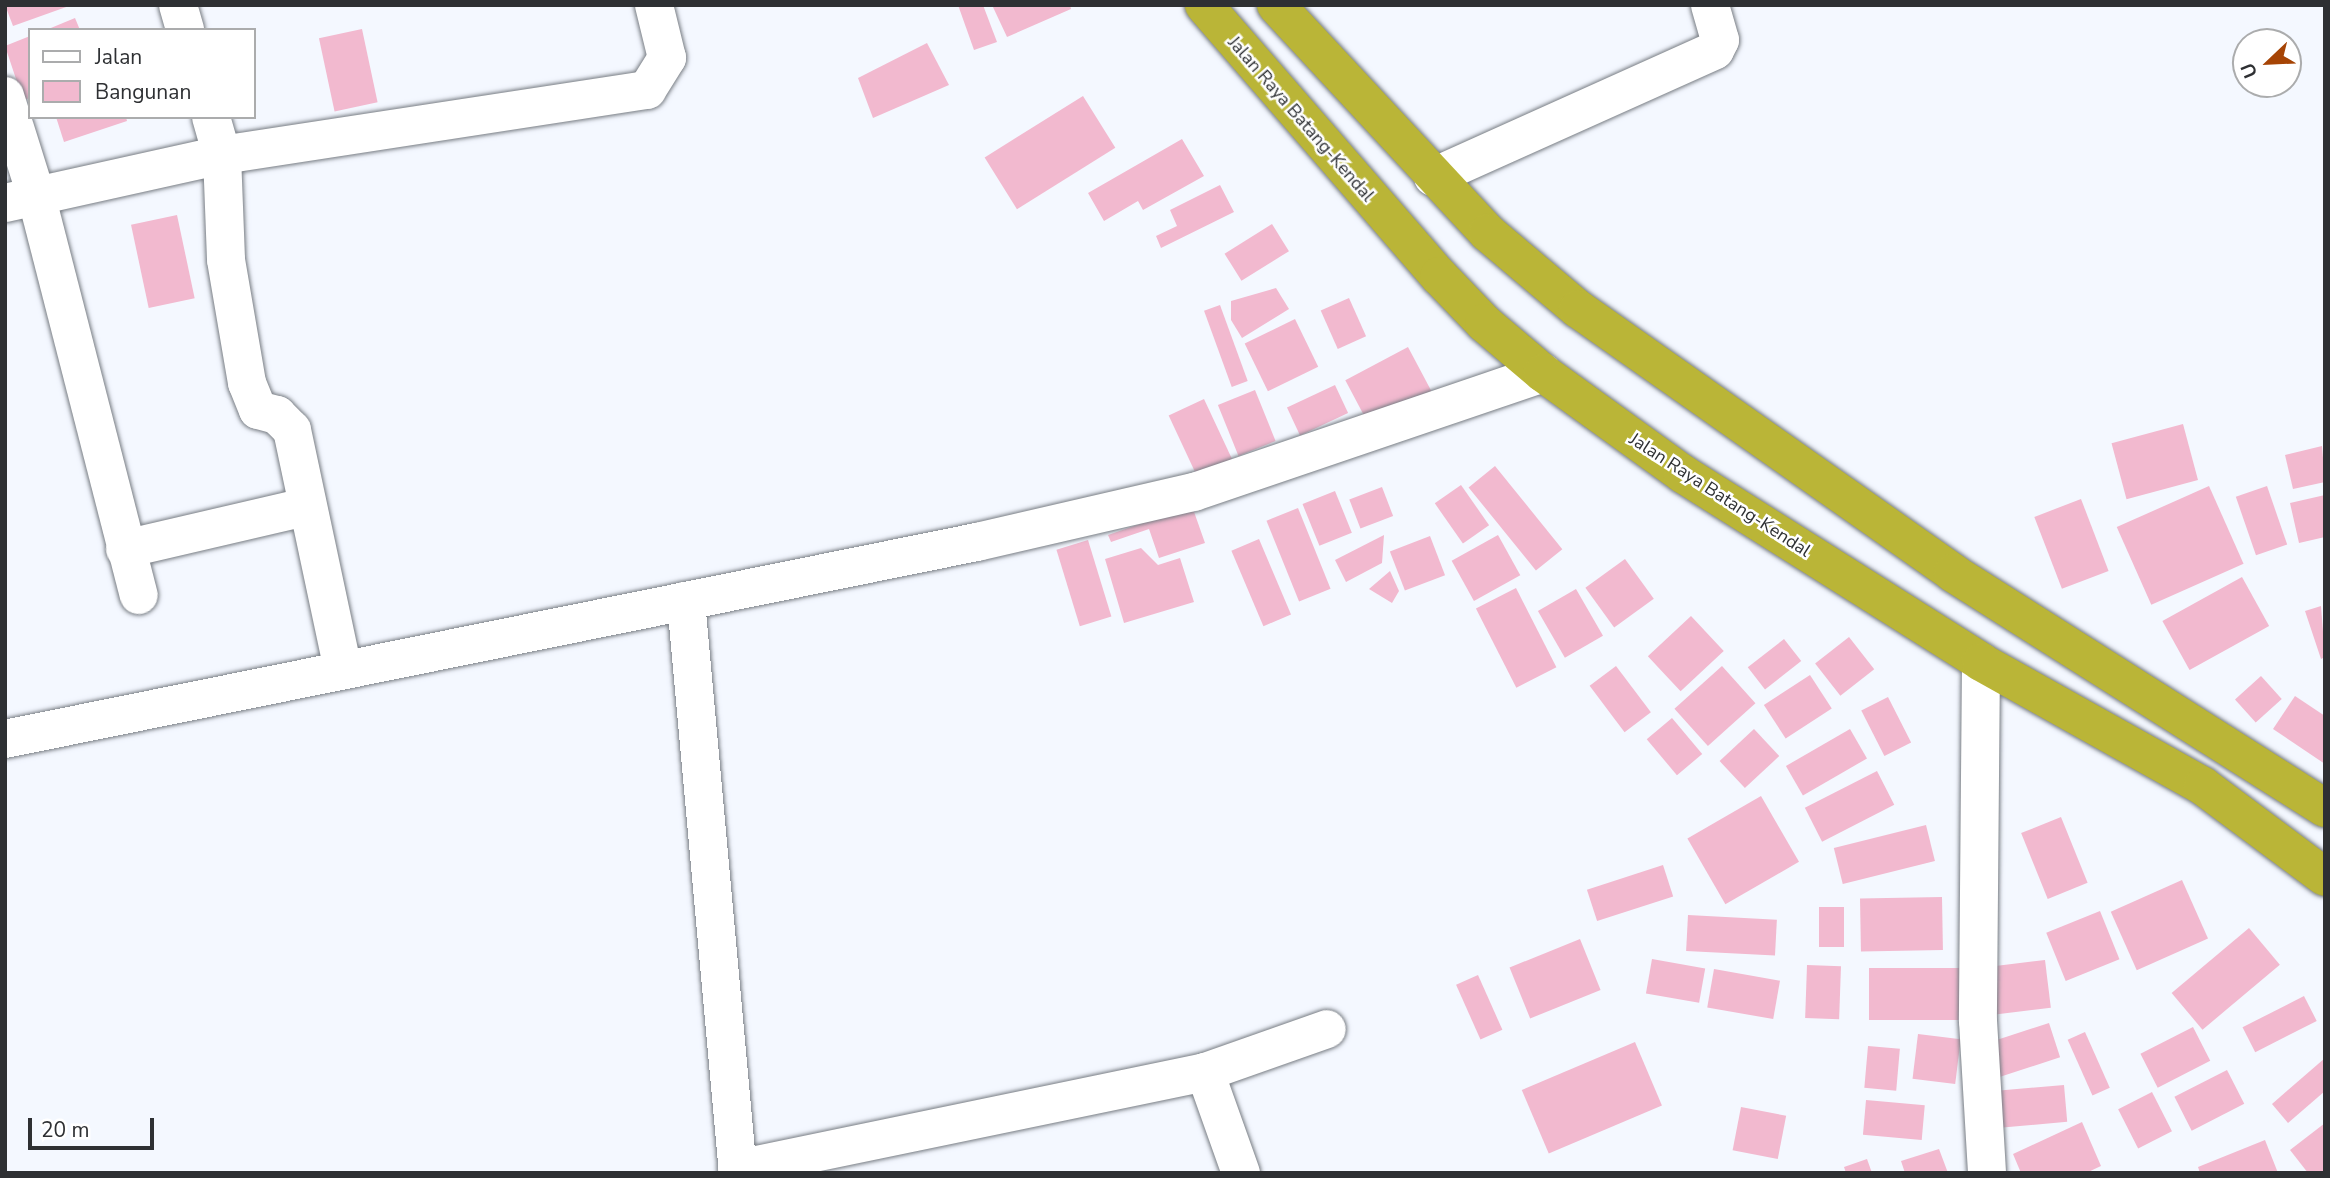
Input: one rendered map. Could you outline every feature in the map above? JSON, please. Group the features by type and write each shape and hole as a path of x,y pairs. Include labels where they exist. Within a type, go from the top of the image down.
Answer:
{"highway":[{"name":"Jalan Raya Batang-Kendal","path":"1204,5 1439,276 1483,323 1543,373 1683,474 1981,662 2203,786 2325,877"},
{"path":"1276,5 1433,177 1488,233 1589,317 1953,573 2325,808"}],"street":[{"path":"178,5 184,28"},
{"path":"21,199 222,155 647,90 667,58 654,5"},
{"path":"1433,177 1714,50 1720,40 1710,5"},
{"path":"5,96 21,199 139,595"},
{"path":"212,119 222,155 226,260 247,383 258,410 277,415 292,430 306,507 343,670"},
{"path":"5,738 977,542 1194,492 1543,373"},
{"path":"125,549 306,507"},
{"path":"686,601 737,1171 1205,1072 1327,1029"},
{"path":"1981,662 1978,1021 1987,1173"},
{"path":"1205,1072 1241,1173"}],"building":[{"path":"5,5 68,5 69,6 13,26"},
{"path":"958,5 983,5 997,42 974,50"},
{"path":"992,5 1070,5 1071,9 1007,37"},
{"path":"75,18 79,28 51,28"},
{"path":"362,29 378,102 335,112 319,38"},
{"path":"28,37 28,99 23,100 5,46"},
{"path":"927,43 949,85 873,118 858,78"},
{"path":"1083,96 1115,148 1017,209 985,157"},
{"path":"57,119 126,119 127,121 64,142"},
{"path":"1182,139 1204,176 1143,210 1138,201 1104,221 1088,193"},
{"path":"1220,185 1234,212 1161,248 1156,236 1177,226 1170,210"},
{"path":"177,215 195,298 149,308 131,225"},
{"path":"1272,224 1289,251 1241,281 1225,254"},
{"path":"1276,288 1289,309 1242,338 1231,320 1231,301"},
{"path":"1349,298 1366,336 1338,349 1321,311"},
{"path":"1220,305 1248,381 1232,387 1204,311"},
{"path":"1295,319 1318,367 1268,391 1245,344"},
{"path":"1408,347 1431,391 1369,424 1345,380"},
{"path":"1335,385 1348,413 1300,435 1287,407"},
{"path":"1255,390 1276,441 1239,456 1218,405"},
{"path":"1204,399 1234,463 1199,480 1169,415"},
{"path":"2183,424 2198,480 2127,499 2112,443"},
{"path":"2322,446 2325,482 2293,489 2285,455"},
{"path":"1495,466 1562,549 1536,571 1469,487"},
{"path":"1461,485 1489,525 1463,543 1435,503"},
{"path":"2209,486 2244,564 2151,605 2117,527"},
{"path":"2267,486 2287,545 2256,555 2236,497"},
{"path":"1382,487 1393,516 1360,528 1349,500"},
{"path":"1335,491 1352,533 1319,546 1303,504"},
{"path":"2325,495 2325,537 2299,543 2290,503"},
{"path":"2081,499 2109,571 2062,589 2034,517"},
{"path":"1192,506 1205,543 1159,558 1149,529 1111,542 1108,535"},
{"path":"1298,508 1331,589 1299,601 1266,521"},
{"path":"1384,535 1382,563 1346,582 1335,560"},
{"path":"1498,535 1520,575 1474,601 1452,561"},
{"path":"1430,536 1445,575 1405,591 1390,551"},
{"path":"1259,539 1291,614 1263,626 1231,551"},
{"path":"1088,540 1111,617 1080,626 1056,550"},
{"path":"1141,548 1158,565 1180,558 1194,602 1124,623 1105,559"},
{"path":"1625,559 1654,599 1614,627 1585,588"},
{"path":"1390,571 1399,591 1392,603 1369,589"},
{"path":"2242,577 2269,626 2190,670 2162,621"},
{"path":"1516,588 1556,667 1516,688 1476,608"},
{"path":"1576,589 1603,636 1565,658 1538,611"},
{"path":"2321,606 2325,657 2321,659 2305,611"},
{"path":"1691,616 1724,651 1681,691 1648,656"},
{"path":"1849,637 1874,669 1840,696 1815,663"},
{"path":"1784,639 1801,661 1765,689 1748,667"},
{"path":"1616,666 1651,712 1625,732 1590,686"},
{"path":"1722,666 1755,703 1708,746 1674,709"},
{"path":"1810,675 1832,709 1786,739 1764,705"},
{"path":"2261,676 2282,699 2256,722 2235,699"},
{"path":"2295,696 2325,716 2325,764 2273,729"},
{"path":"1888,697 1911,742 1884,756 1861,711"},
{"path":"1672,718 1702,754 1677,775 1647,739"},
{"path":"1754,729 1779,756 1745,788 1720,761"},
{"path":"1850,729 1867,758 1803,795 1786,766"},
{"path":"1877,771 1894,805 1822,842 1805,808"},
{"path":"1761,796 1799,862 1725,904 1687,838"},
{"path":"2061,817 2088,883 2048,899 2021,833"},
{"path":"1926,825 1935,861 1843,884 1834,848"},
{"path":"1663,865 1673,896 1597,921 1587,890"},
{"path":"2182,880 2208,938 2137,970 2111,912"},
{"path":"1942,897 1943,950 1861,951 1860,898"},
{"path":"1819,907 1844,907 1844,947 1819,947"},
{"path":"2100,911 2119,959 2066,981 2046,933"},
{"path":"1688,915 1777,920 1775,956 1686,951"},
{"path":"2249,928 2280,965 2202,1030 2172,993"},
{"path":"1580,939 1601,990 1530,1018 1510,967"},
{"path":"1652,959 1705,968 1699,1003 1646,993"},
{"path":"2045,960 2051,1008 1993,1015 1987,967"},
{"path":"1807,965 1841,966 1839,1019 1805,1018"},
{"path":"1869,968 1963,968 1963,1020 1869,1020"},
{"path":"1714,969 1780,981 1773,1019 1707,1007"},
{"path":"1478,975 1502,1030 1480,1040 1456,985"},
{"path":"2304,996 2317,1021 2255,1052 2243,1027"},
{"path":"2049,1023 2060,1057 1996,1078 1985,1044"},
{"path":"2193,1027 2210,1061 2158,1088 2140,1054"},
{"path":"2085,1032 2110,1088 2092,1095 2068,1040"},
{"path":"1918,1034 1961,1039 1955,1084 1913,1079"},
{"path":"1635,1042 1662,1106 1549,1154 1522,1090"},
{"path":"1868,1046 1900,1049 1896,1091 1864,1088"},
{"path":"2325,1058 2325,1091 2288,1123 2272,1104"},
{"path":"2227,1070 2244,1104 2192,1131 2174,1097"},
{"path":"2064,1085 2067,1122 1992,1128 1988,1092"},
{"path":"2152,1092 2172,1131 2138,1148 2118,1109"},
{"path":"1866,1100 1925,1105 1922,1140 1863,1135"},
{"path":"1741,1107 1786,1116 1778,1159 1733,1150"},
{"path":"2082,1122 2101,1166 2086,1173 2021,1173 2013,1154"},
{"path":"2325,1123 2325,1173 2308,1173 2290,1150"},
{"path":"2265,1140 2278,1173 2200,1173 2198,1167"},
{"path":"1939,1149 1948,1173 1905,1173 1901,1161"},
{"path":"1867,1159 1872,1173 1846,1173 1844,1167"}]}
